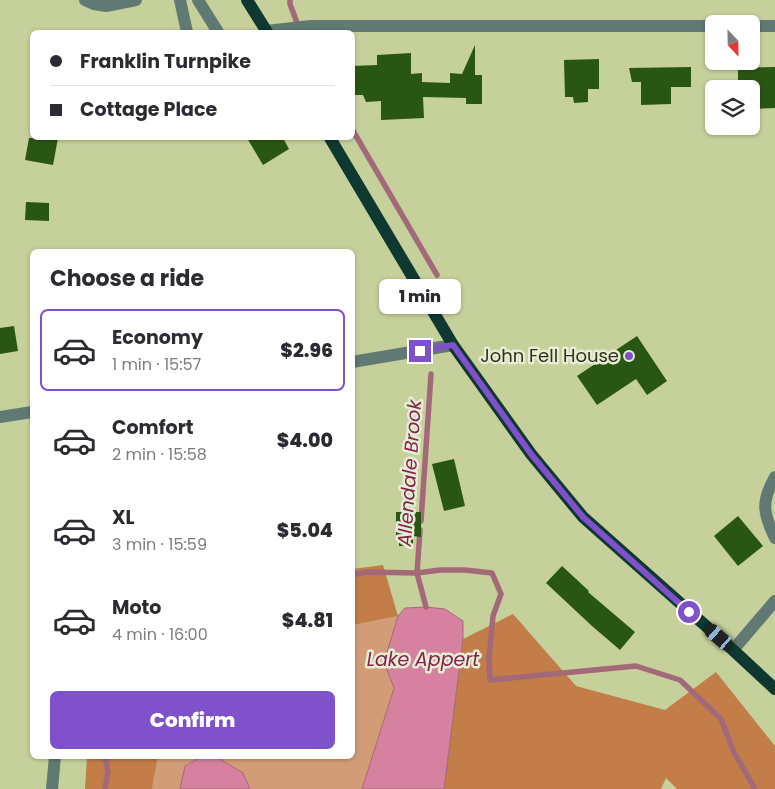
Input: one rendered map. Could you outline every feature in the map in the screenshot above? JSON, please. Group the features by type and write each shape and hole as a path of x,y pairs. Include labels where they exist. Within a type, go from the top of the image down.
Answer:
{"main road":[{"path":"247,0 265,30"},
{"path":"331,140 453,345 531,454 583,517 775,689"}],"street":[{"path":"84,0 106,6 136,0"},
{"path":"180,0 187,30"},
{"path":"198,0 217,30"},
{"path":"277,30 311,26 705,26"},
{"path":"760,26 775,26"},
{"path":"355,361 453,345"},
{"path":"0,417 30,412"},
{"path":"775,478 767,492 765,508 767,523 775,538"},
{"path":"733,650 775,601"},
{"path":"52,789 55,759"}],"shaded area":[{"path":"383,565 398,616 355,625 355,569"},
{"path":"513,614 576,686 665,710 716,672 775,746 775,789 677,789 666,778 661,789 444,789 463,639"},
{"path":"398,616 384,662 394,687 362,789 250,789 243,773 220,759 355,759 355,625"},
{"path":"87,759 157,759 152,789 85,789"},
{"path":"157,759 197,759 187,764 181,789 152,789"}],"water":[{"name":"Lake Appert","path":"426,607 445,609 463,621 463,639 444,789 362,789 394,688 384,662 398,616 405,608"},
{"path":"198,759 220,759 243,773 250,789 180,789 185,766"}],"building":[{"path":"475,45 475,75 482,75 482,104 466,104 466,98 423,97 424,118 381,120 381,101 366,102 363,95 355,95 355,66 377,65 377,55 411,53 411,74 422,73 422,82 450,83 450,73 462,74"},
{"path":"599,59 599,89 588,89 588,102 574,103 573,97 565,97 564,60"},
{"path":"691,67 691,87 671,87 671,104 641,105 641,82 632,82 629,68"},
{"path":"760,67 775,67 775,108 760,109 760,80 738,80 738,70 760,70"},
{"path":"29,138 30,140 58,140 53,165 25,160"},
{"path":"248,140 284,140 289,149 263,165"},
{"path":"26,202 49,203 49,221 25,220"},
{"path":"14,326 18,351 0,354 0,328"},
{"name":"John Fell House","path":"637,336 667,381 647,395 636,379 597,405 577,376"},
{"path":"454,459 465,506 444,511 432,464"},
{"path":"396,512 421,512 421,537 413,536 413,546 399,546 399,538 396,537"},
{"path":"738,516 763,546 738,566 714,536"},
{"path":"562,566 588,592 635,632 620,650 546,583"}],"waterway":[{"name":"Allendale Brook","path":"290,0 299,28"},
{"name":"Allendale Brook","path":"355,134 437,275"},
{"name":"Allendale Brook","path":"421,521 431,374"},
{"name":"Allendale Brook","path":"420,530 417,573 426,607"},
{"path":"355,574 367,572 417,573 440,570 492,573 501,594 493,616 489,659 490,680 636,666 680,680 721,719 734,752 755,789"},
{"name":"Allendale Brook","path":"105,789 108,771 106,759"}],"place":[{"name":"John Fell House","path":"629,356"}],"route":[{"path":"420,351 453,345 531,454 583,517 689,612"}]}
